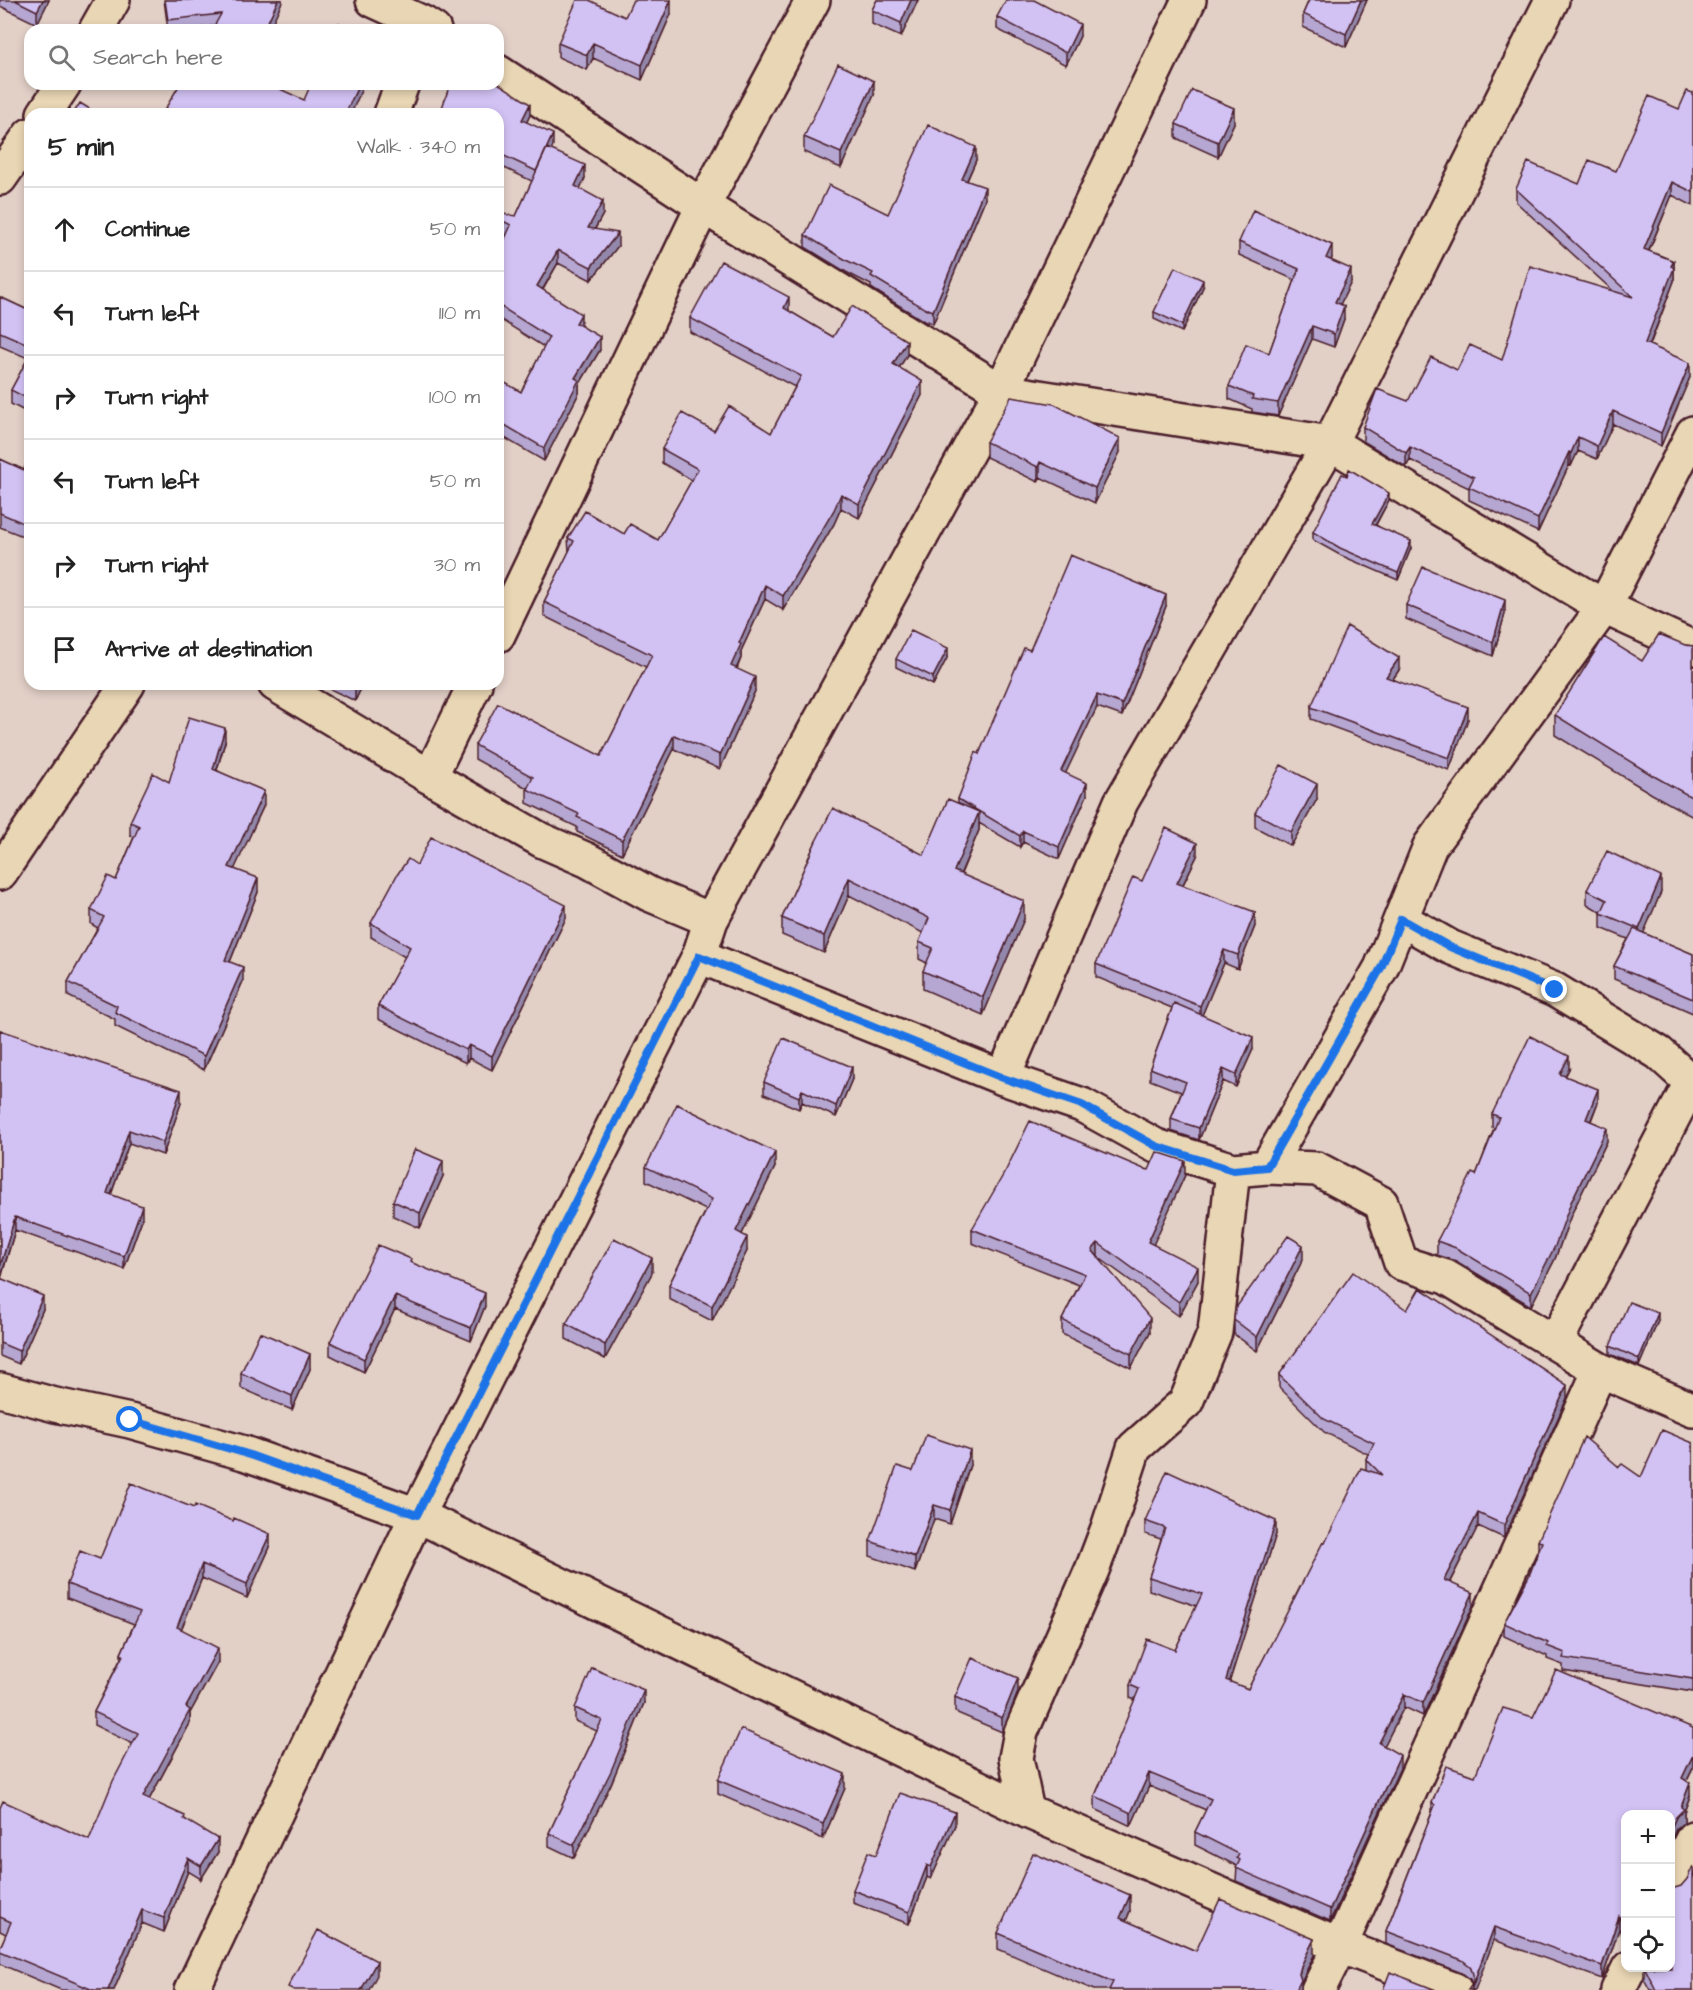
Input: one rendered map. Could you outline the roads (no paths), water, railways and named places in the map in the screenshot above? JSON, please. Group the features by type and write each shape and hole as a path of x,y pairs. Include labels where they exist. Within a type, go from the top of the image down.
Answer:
{"street":[{"path":"99,24 113,0"},
{"path":"372,0 429,21"},
{"path":"504,622 703,206 813,0"},
{"path":"192,1990 417,1515 699,956 711,920 1001,391 1189,0"},
{"path":"1003,1078 1121,802 1330,443 1552,0"},
{"path":"504,76 703,206 1001,391 1330,443 1604,607 1693,648"},
{"path":"48,108 60,90"},
{"path":"393,108 400,90"},
{"path":"0,178 24,144"},
{"path":"1267,1167 1381,968 1430,846 1604,607 1693,433"},
{"path":"0,873 124,690"},
{"path":"285,690 540,840 586,860 649,894 711,920"},
{"path":"430,777 472,690"},
{"path":"1401,919 1450,947 1555,990 1659,1053 1692,1080 1555,1343"},
{"path":"699,956 1003,1078 1082,1105 1156,1146 1233,1170 1267,1167 1317,1169 1381,1203 1401,1263 1446,1278 1600,1370 1693,1410"},
{"path":"1027,1811 1016,1758 1021,1732 1092,1570 1134,1448 1186,1402 1215,1332 1233,1170"},
{"path":"1318,1990 1340,1946 1600,1370"},
{"path":"0,1390 55,1405 130,1420 244,1453 417,1515 1027,1811 1340,1946 1455,1990"},
{"path":"1675,1875 1693,1838"},
{"path":"1618,1990 1627,1972"}]}
